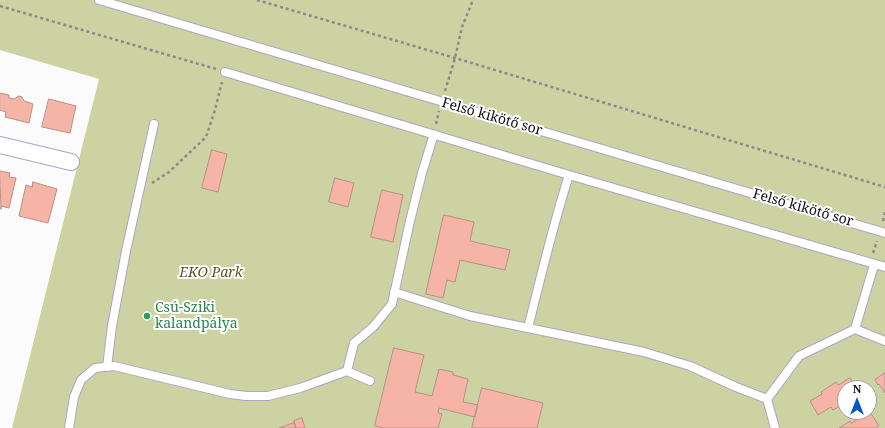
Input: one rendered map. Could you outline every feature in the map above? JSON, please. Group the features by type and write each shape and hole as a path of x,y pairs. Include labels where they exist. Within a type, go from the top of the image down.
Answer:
{"street":[{"path":"0,145 71,162"}],"lane":[{"name":"Felső kikötő sor","path":"99,0 882,232"},
{"path":"225,72 885,268"},
{"path":"107,367 112,326 126,251 154,124"},
{"path":"347,371 354,343 373,328 392,304 413,207 434,134"},
{"path":"528,328 555,220 569,175"},
{"path":"855,329 872,264"},
{"path":"394,292 470,316 644,352 690,366 767,399"},
{"path":"767,399 799,356 855,329 885,341"},
{"path":"69,428 74,397 81,380 96,368 114,366 230,394 246,396 268,396 294,390 347,371 370,381"},
{"path":"767,399 775,428"}],"path":[{"path":"257,0 885,187"},
{"path":"434,134 441,102 455,58 462,27 473,0"},
{"path":"0,6 225,72 206,137 169,172 139,193"},
{"path":"872,264 882,232"}],"green space":[{"name":"EKO Park","path":"0,0 885,0 885,428 12,428 99,79 0,50"}],"building":[{"path":"0,93 9,95 9,98 14,99 19,96 22,97 24,101 33,104 29,123 5,117 6,112 0,110"},
{"path":"49,99 76,106 70,133 42,127"},
{"path":"212,150 227,154 218,192 202,188"},
{"path":"0,171 10,173 9,177 16,178 9,208 1,206 1,209"},
{"path":"335,178 354,183 348,207 329,202"},
{"path":"33,182 57,189 48,223 19,216 26,185 32,187"},
{"path":"382,190 403,195 393,242 371,237"},
{"path":"444,215 474,222 470,241 510,250 505,270 460,260 455,282 447,280 443,298 426,294"},
{"path":"394,348 424,355 415,392 432,396 439,369 453,372 453,375 468,379 463,402 478,405 475,417 439,408 438,413 442,414 438,428 383,428 375,426"},
{"path":"885,373 885,393 879,384 878,385 877,380 875,380"},
{"path":"836,382 837,408 833,410 831,407 818,415 810,401 822,394 821,392"},
{"path":"482,388 543,403 537,428 472,428"},
{"path":"302,418 305,428 296,428 294,421"},
{"path":"856,420 875,420 879,426 876,428 839,428 850,421 851,423"},
{"path":"294,423 296,428 279,428"}],"place":[{"name":"Csú-Sziki kalandpálya","path":"147,316"}]}
